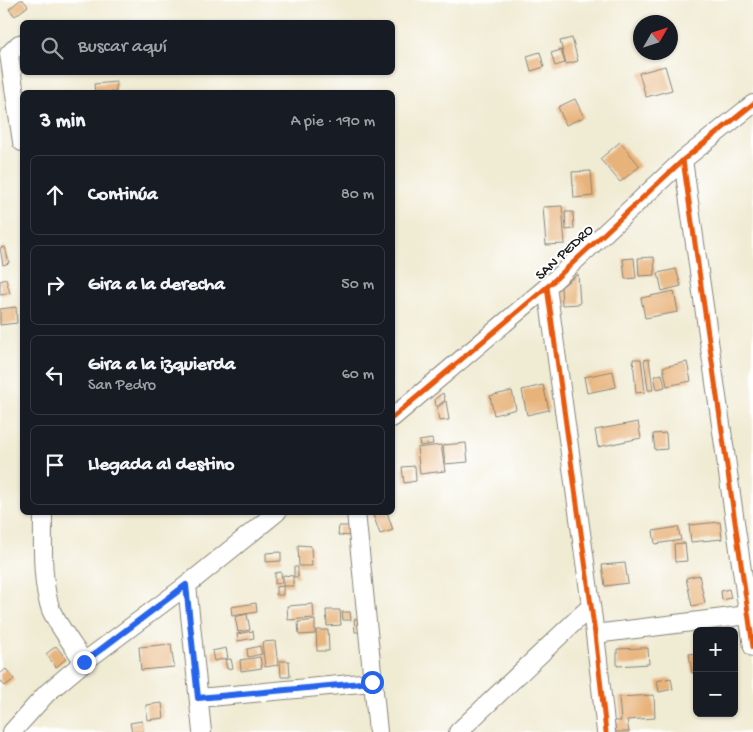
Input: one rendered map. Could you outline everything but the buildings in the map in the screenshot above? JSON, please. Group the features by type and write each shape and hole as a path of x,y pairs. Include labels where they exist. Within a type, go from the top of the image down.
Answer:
{"street":[{"path":"20,44 13,48 9,54 20,128"},
{"name":"SAN PEDRO","path":"395,415 547,287 683,160 753,104"},
{"path":"683,160 753,647"},
{"path":"547,287 595,634 606,732"},
{"path":"43,515 45,575 51,610 84,662"},
{"path":"12,732 47,693 84,662 186,585 273,515"},
{"path":"356,515 378,732"},
{"path":"186,585 202,732"},
{"path":"458,732 590,607"},
{"path":"595,634 748,615"},
{"path":"198,698 372,682"}],"cycle path":[{"path":"395,415 547,287 683,160 753,104"},
{"path":"683,160 753,647"},
{"path":"547,287 595,634 606,732"}],"route":[{"path":"84,662 186,585 198,698 372,682"}]}
